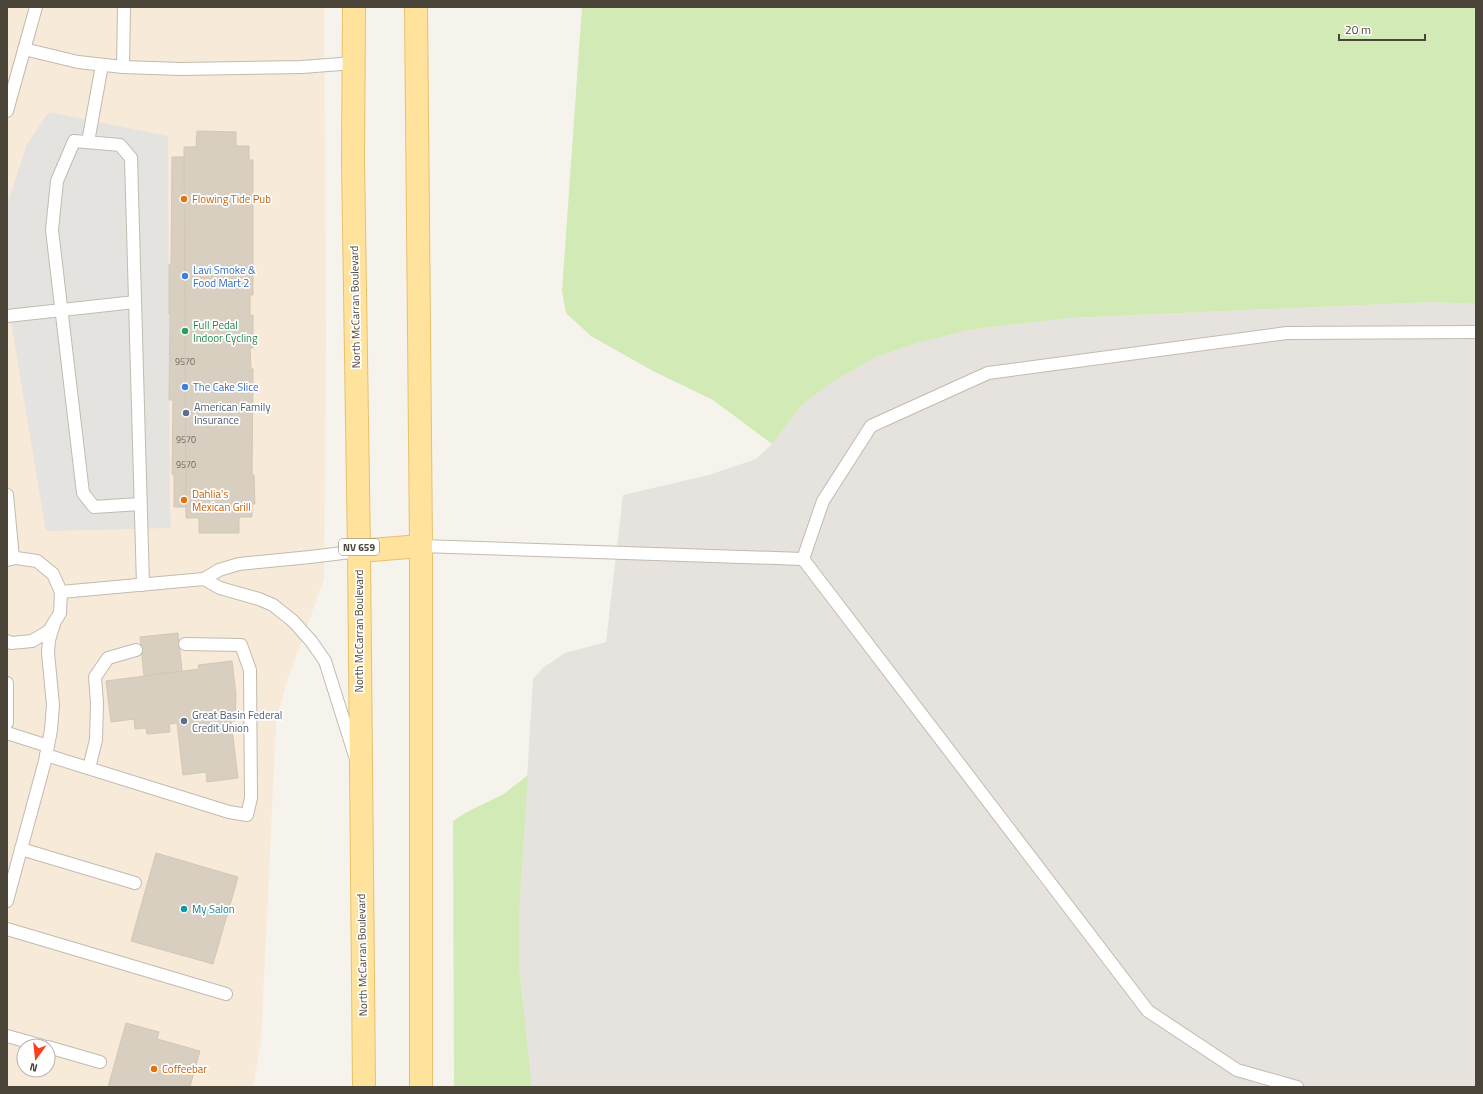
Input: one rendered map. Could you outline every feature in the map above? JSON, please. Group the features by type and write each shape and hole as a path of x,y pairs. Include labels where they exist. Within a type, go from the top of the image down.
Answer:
{"main road":[{"name":"North McCarran Boulevard","path":"354,7 353,160 359,551 364,1087"},
{"path":"416,7 421,546 421,1087"},
{"path":"359,551 421,546"}],"lane":[{"path":"7,111 36,7"},
{"path":"124,7 124,67"},
{"path":"24,49 78,62 124,67 189,69 302,67 354,63"},
{"path":"88,142 102,65"},
{"path":"140,504 94,507 83,493 52,230 57,181 74,141 120,144 131,158 135,302 140,504 142,585"},
{"path":"7,316 135,302"},
{"path":"803,559 823,501 871,426 988,373 1287,333 1476,332"},
{"path":"7,495 10,559 36,561 53,574 61,592 60,614 49,631 32,641 11,643 7,641"},
{"path":"421,546 803,559"},
{"path":"61,592 204,579 219,570 239,564 359,551"},
{"path":"803,559 1148,1011 1237,1070 1297,1087"},
{"path":"204,579 220,588 259,599 273,606 293,621 311,640 325,661 360,775"},
{"path":"7,901 47,751 51,730 53,705 48,652 49,640 54,624"},
{"path":"7,733 89,768 229,812 247,815 252,798 250,670 240,644 185,644"},
{"path":"89,768 96,740 97,703 95,677 108,658 136,650"},
{"path":"7,683 7,723"},
{"path":"21,849 135,883"},
{"path":"7,929 226,994"},
{"path":"56,1049 100,1062"}],"shaded area":[{"path":"7,7 324,7 326,337 324,579 285,687 276,724 261,1042 253,1087 7,1087"},
{"path":"49,112 168,136 171,528 46,531 7,298 7,205 27,144"},
{"path":"1432,302 1476,304 1476,1087 532,1087 519,964 520,897 533,679 543,668 565,653 606,642 623,495 709,475 756,459 772,444 802,405 828,384 876,357 918,343 968,330 1070,318"}],"green space":[{"path":"582,7 1476,7 1476,304 1432,302 1070,318 968,330 918,343 876,357 829,384 802,405 772,444 713,400 653,371 591,336 566,313 562,291"},
{"path":"528,775 520,897 519,964 532,1087 454,1087 453,821 467,812 504,794"}],"building":[{"path":"197,131 236,132 236,146 249,146 249,160 253,160 253,295 250,295 250,315 253,315 253,348 250,348 251,369 253,369 252,475 254,475 255,504 252,504 252,517 239,517 239,533 199,533 199,518 186,518 184,147 196,147"},
{"path":"172,157 184,157 186,507 174,507 174,474 172,474 173,400 169,400 169,265 171,264"},
{"path":"178,633 182,671 144,676 140,637"},
{"name":"Great Basin Federal Credit Union","path":"232,661 236,695 235,721 231,721 238,778 207,782 206,772 183,775 177,723 169,724 170,732 147,734 146,728 135,729 134,719 111,722 106,681 199,669 198,665"},
{"name":"My Salon","path":"156,853 238,877 213,964 131,941"},
{"name":"Coffeebar","path":"126,1023 159,1032 157,1039 200,1051 190,1087 108,1087"}],"place":[{"name":"Flowing Tide Pub","path":"184,199"},
{"name":"Lavi Smoke & Food Mart 2","path":"185,276"},
{"name":"Full Pedal Indoor Cycling","path":"185,331"},
{"name":"The Cake Slice","path":"185,387"},
{"name":"American Family Insurance","path":"186,413"},
{"name":"Dahlia's Mexican Grill","path":"184,500"},
{"name":"Great Basin Federal Credit Union","path":"184,721"},
{"name":"My Salon","path":"184,909"},
{"name":"Coffeebar","path":"154,1069"}]}
